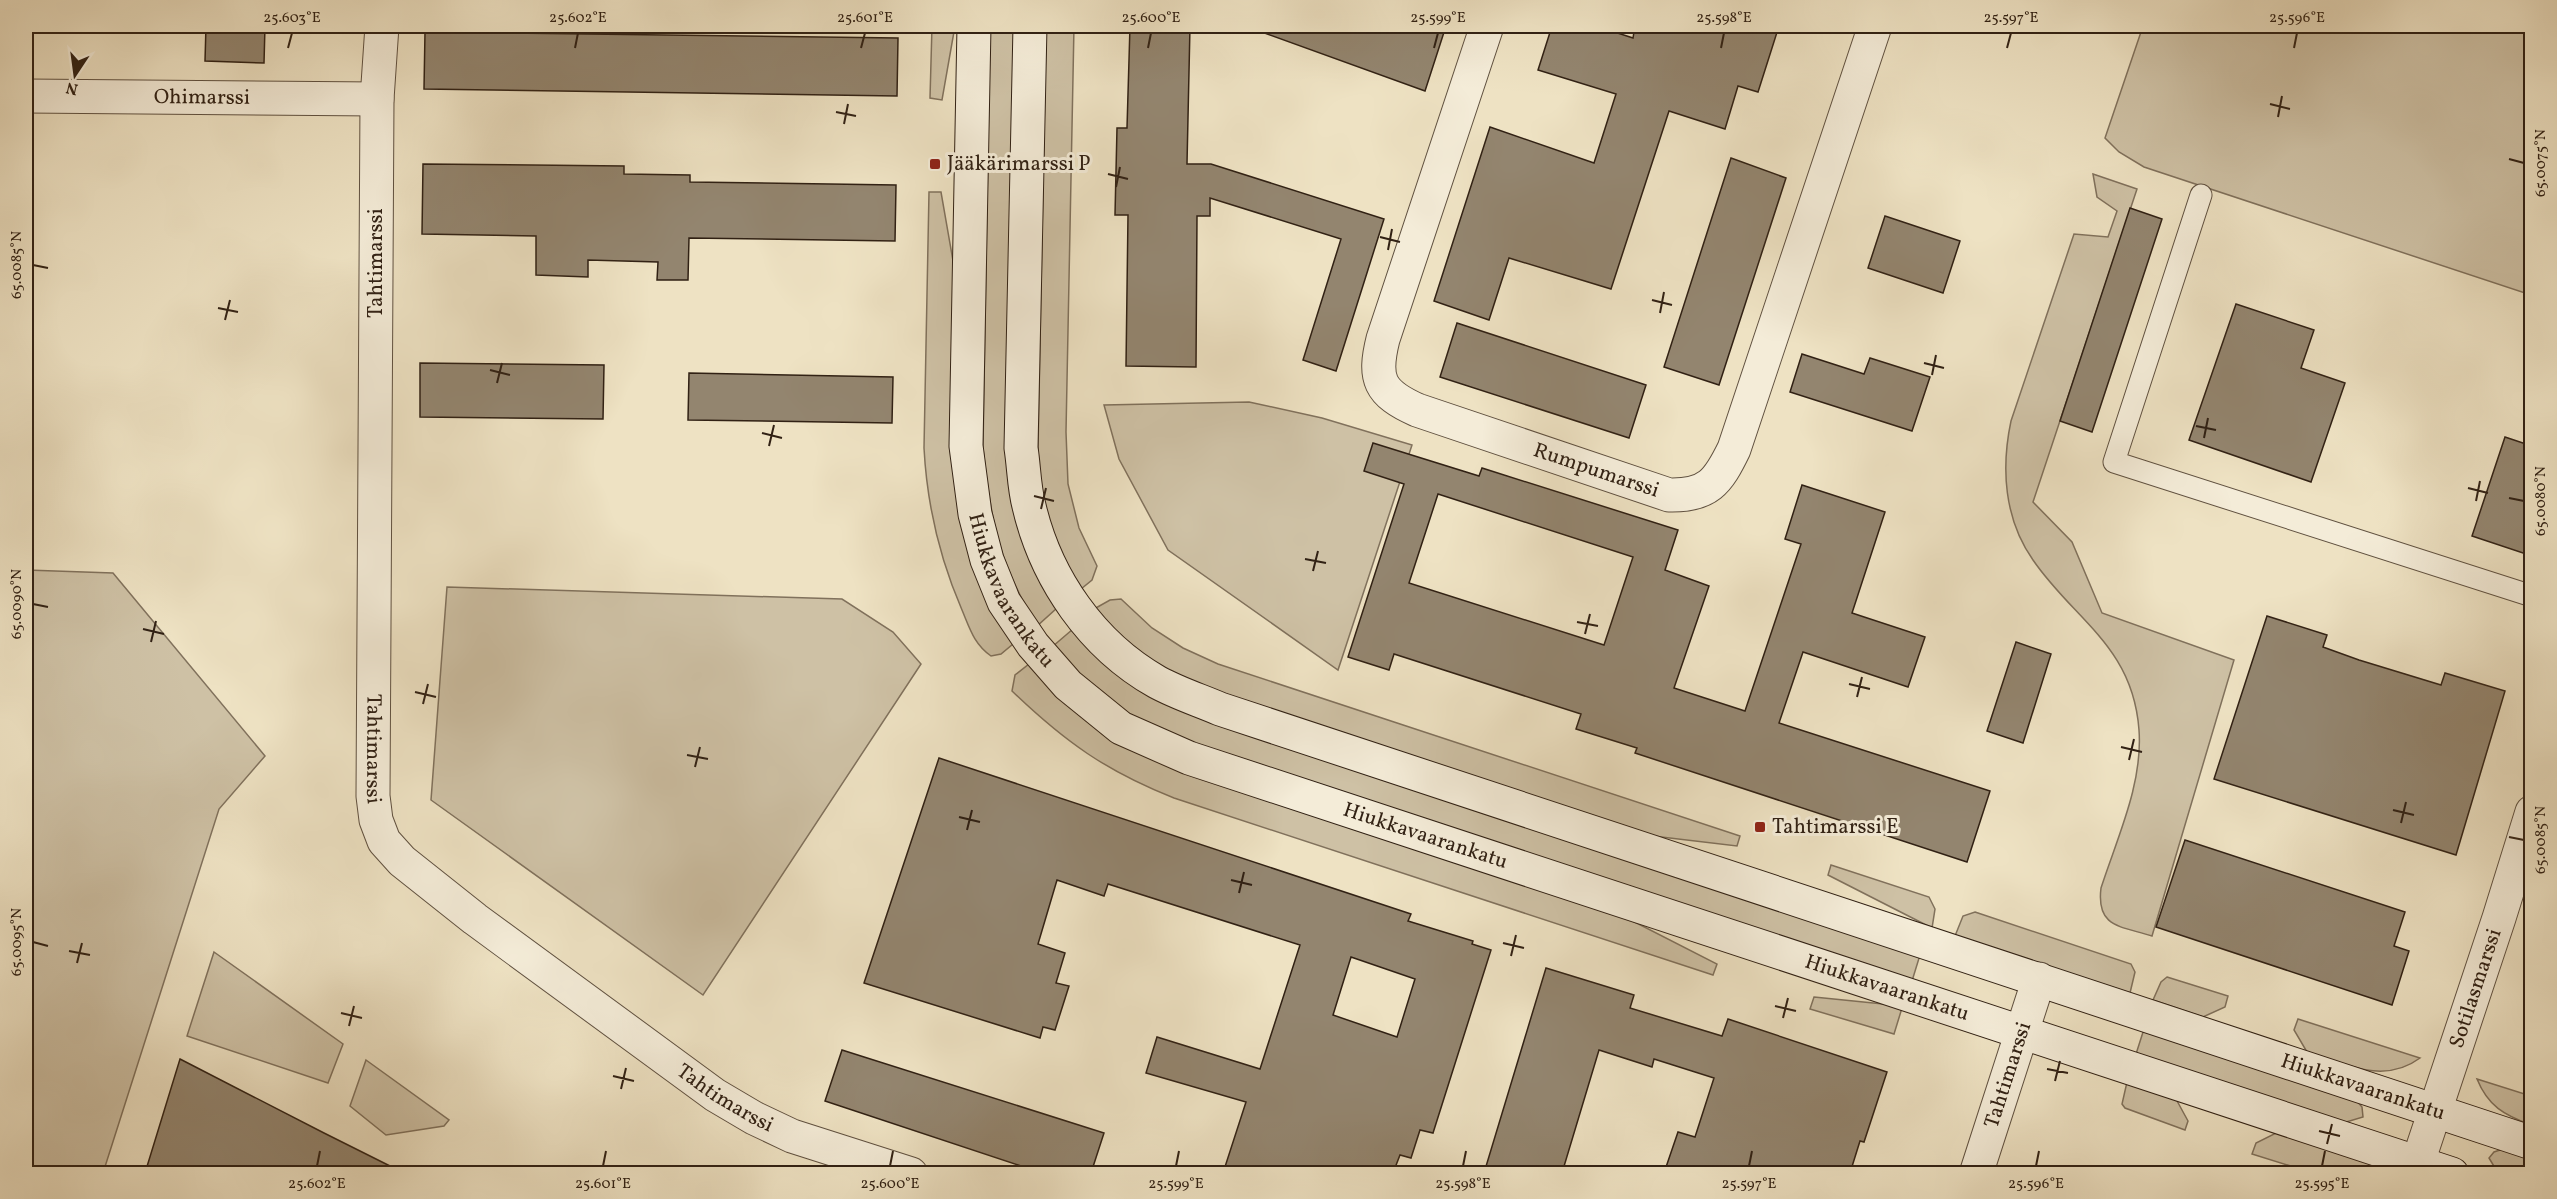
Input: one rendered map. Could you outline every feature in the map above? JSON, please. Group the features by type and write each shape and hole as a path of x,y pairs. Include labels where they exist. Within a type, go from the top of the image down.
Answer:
{"street":[{"name":"Tahtimarssi","path":"382,26 377,99 373,796 376,820 384,840 402,861 475,919 716,1095 754,1118 792,1136 911,1173"},
{"name":"Hiukkavaarankatu","path":"974,26 966,446 975,514 987,560 1004,602 1033,645 1068,685 1121,728 1189,758 2452,1173"},
{"name":"Hiukkavaarankatu","path":"1030,26 1021,448 1027,494 1039,543 1057,580 1076,609 1111,649 1157,682 1220,709 2532,1143"},
{"name":"Rumpumarssi","path":"1486,26 1383,339 1378,372 1382,387 1398,401 1417,410 1669,495 1688,495 1704,490 1722,473 1734,448 1875,26"},
{"name":"Ohimarssi","path":"26,96 377,99"},
{"name":"Sotilasmarssi","path":"2418,1162 2532,812"},
{"name":"Tahtimarssi","path":"1976,1173 2039,979"}],"lane":[{"path":"2201,195 2114,462 2532,596"}],"shaded area":[{"path":"932,26 955,26 942,100 930,98"},
{"path":"990,26 1016,26 1009,449 1057,608 1037,626 1013,581 998,540 989,498 983,448"},
{"path":"1046,26 1074,26 1066,432 1068,484 1079,528 1097,566 1092,580 1081,589 1068,571 1042,501 1038,451"},
{"path":"2143,26 2531,26 2531,295 2144,167 2119,152 2105,138"},
{"path":"2093,174 2137,189 2033,502 2072,542 2102,613 2234,660 2152,936 2113,923 2102,911 2100,901 2101,888 2128,810 2137,770 2139,730 2134,701 2126,676 2114,655 2099,636 2033,560 2016,528 2007,493 2006,457 2011,421 2074,234 2108,237 2117,211 2097,197"},
{"path":"929,192 941,192 956,278 954,446 1013,644 1001,654 991,656 973,636 954,590 941,550 928,490 924,448"},
{"path":"1249,402 1322,418 1412,445 1338,670 1168,550 1119,459 1104,405"},
{"path":"26,570 113,573 265,756 219,809 103,1173 26,1173"},
{"path":"447,587 842,599 893,632 921,664 703,995 431,800"},
{"path":"1121,599 1152,628 1183,648 1218,664 1740,836 1737,846 1653,836 1211,691 1172,674 1132,648 1094,609 1110,600"},
{"path":"1073,629 1090,649 1920,955 1912,981 1197,745 1141,721 1089,685 1052,647"},
{"path":"1029,664 1055,693 1617,913 1717,964 1713,975 1174,798 1150,788 1087,754 1012,691 1015,675"},
{"path":"1831,865 1929,897 1935,909 1932,928 1828,875"},
{"path":"1975,912 2131,964 2135,972 2130,993 1955,936 1963,916"},
{"path":"214,952 343,1044 328,1083 187,1036"},
{"path":"2167,977 2228,996 2225,1007 2203,1017 2153,1000 2161,982"},
{"path":"1814,997 1893,1005 1902,1008 1894,1034 1810,1009"},
{"path":"2298,1019 2420,1058 2406,1066 2378,1071 2364,1070 2336,1062 2307,1052 2294,1030"},
{"path":"2144,1029 2356,1100 2362,1107 2363,1117 2343,1123 2136,1054"},
{"path":"366,1060 449,1120 444,1126 386,1135 350,1106"},
{"path":"2477,1079 2531,1096 2531,1125 2505,1113 2492,1103"},
{"path":"2127,1082 2176,1099 2188,1121 2185,1130 2125,1108 2122,1104"},
{"path":"2280,1131 2408,1173 2313,1173 2252,1154 2256,1143"},
{"path":"2503,1149 2531,1156 2531,1173 2498,1173 2489,1158 2494,1152"}],"building":[{"path":"206,26 265,26 264,63 205,61"},
{"path":"1130,26 1190,26 1187,164 1211,164 1384,219 1336,371 1303,360 1341,239 1210,198 1210,216 1197,216 1196,367 1126,366 1128,215 1115,215 1117,128 1127,128"},
{"path":"1256,26 1446,26 1425,91 1256,30"},
{"path":"1552,26 1596,26 1633,38 1635,26 1779,26 1758,92 1738,86 1725,129 1669,111 1611,289 1509,258 1489,320 1434,301 1490,127 1594,163 1616,94 1538,70"},
{"path":"425,32 898,38 897,96 424,89"},
{"path":"1731,158 1786,178 1719,385 1664,367"},
{"path":"423,164 624,166 624,174 690,175 690,182 896,185 895,241 689,238 688,280 657,280 658,262 588,260 588,277 536,275 536,236 422,234"},
{"path":"2130,208 2162,219 2092,432 2060,421"},
{"path":"1885,216 1960,241 1943,293 1868,268"},
{"path":"2236,304 2314,330 2301,368 2345,383 2311,482 2189,440"},
{"path":"1457,323 1646,385 1629,438 1440,377"},
{"path":"1802,354 1864,374 1870,358 1930,377 1912,431 1790,392"},
{"path":"420,363 604,365 603,419 420,417"},
{"path":"689,373 893,377 892,423 688,420"},
{"path":"2505,437 2532,446 2532,556 2472,536"},
{"path":"1373,443 1479,476 1482,468 1678,530 1665,570 1709,586 1674,688 1745,711 1801,544 1785,539 1802,485 1885,512 1852,613 1925,637 1908,687 1803,652 1779,723 1990,791 1967,862 1635,753 1637,748 1576,729 1581,714 1394,654 1389,670 1348,657 1404,484 1364,471","holes":["1438,494 1633,557 1604,645 1409,583"]},
{"path":"2267,616 2327,635 2323,647 2359,660 2441,685 2445,673 2505,691 2456,855 2214,779"},
{"path":"2016,642 2051,654 2023,743 1987,731"},
{"path":"939,758 1411,914 1408,921 1473,941 1472,944 1491,950 1433,1133 1420,1130 1411,1158 1400,1155 1393,1173 1223,1173 1246,1102 1146,1073 1157,1037 1260,1069 1300,945 1108,884 1104,896 1057,880 1038,944 1065,953 1056,983 1069,986 1055,1030 1043,1027 1040,1038 864,983","holes":["1351,957 1415,979 1397,1037 1333,1015"]},
{"path":"2185,840 2405,912 2394,946 2409,951 2392,1005 2156,927"},
{"path":"1546,968 1634,995 1630,1008 1722,1036 1728,1019 1887,1072 1864,1142 1860,1141 1850,1173 1664,1173 1678,1132 1695,1137 1714,1078 1654,1059 1652,1067 1599,1050 1562,1173 1484,1173"},
{"path":"842,1050 1104,1133 1091,1173 1042,1173 825,1101"},
{"path":"180,1059 324,1133 404,1173 145,1173"}],"place":[{"name":"Jääkärimarssi P","path":"935,164"},
{"name":"Tahtimarssi E","path":"1760,827"}]}
